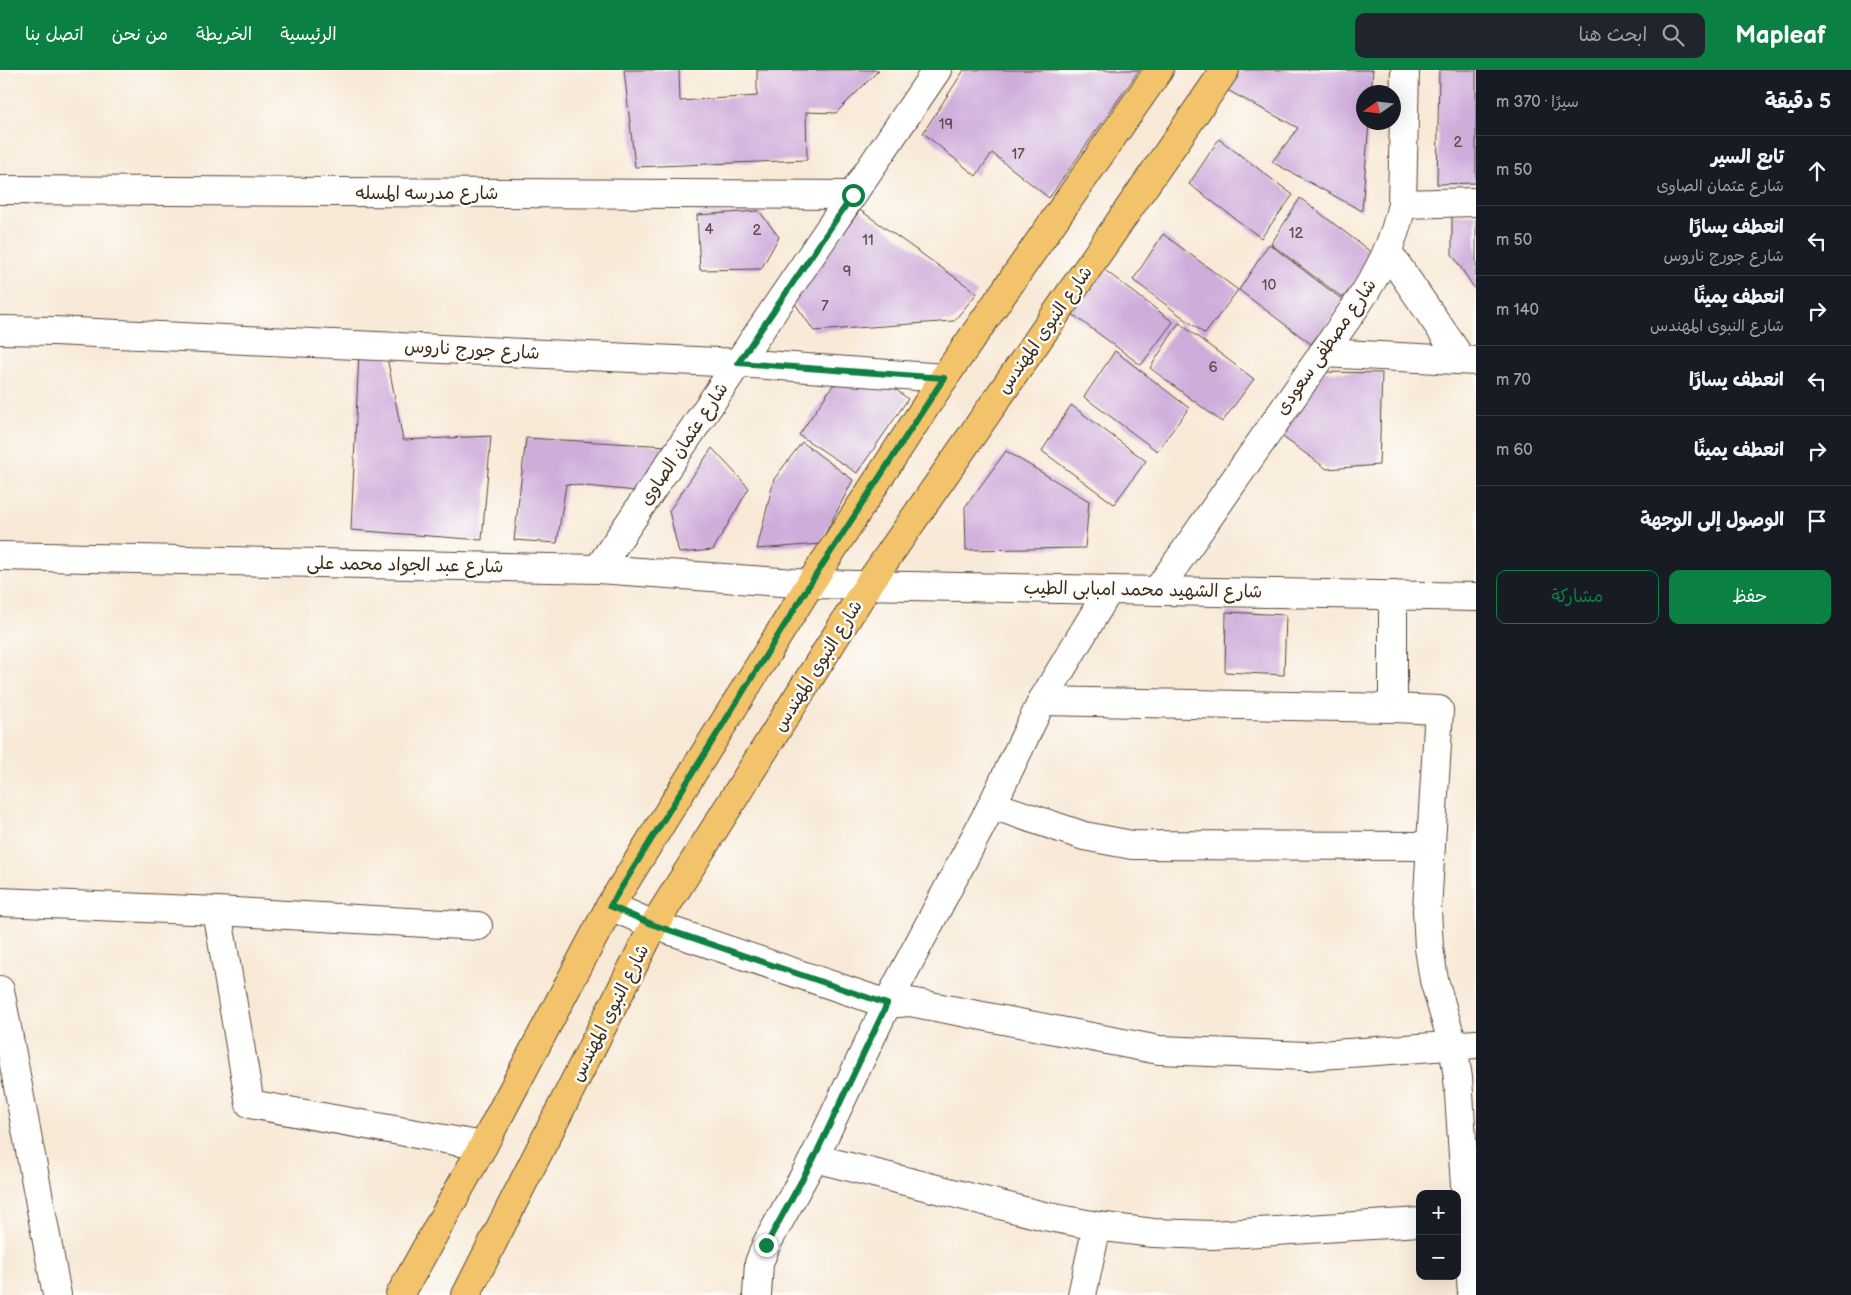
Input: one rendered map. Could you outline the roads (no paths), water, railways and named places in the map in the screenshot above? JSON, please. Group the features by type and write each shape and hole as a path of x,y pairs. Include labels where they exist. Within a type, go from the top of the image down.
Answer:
{"main road":[{"path":"400,1295 483,1146 610,906 810,584 944,378 1159,70"},
{"name":"شارع النبوى المهندس","path":"466,1295 654,925 868,585 1225,70"}],"street":[{"name":"شارع عثمان الصاوى","path":"598,569 937,70"},
{"name":"شارع مصطفى سعودى","path":"1156,591 1358,303 1388,252 1402,204 1405,70"},
{"name":"شارع مدرسه المسله","path":"0,190 853,195"},
{"path":"1402,204 1476,202"},
{"path":"1388,252 1469,361"},
{"name":"شارع جورج ناروس","path":"0,330 738,363 944,378"},
{"path":"1323,352 1469,361"},
{"name":"شارع عبد الجواد محمد على","path":"0,556 598,569 810,584"},
{"name":"شارع الشهيد محمد امبابى الطيب","path":"810,584 1476,597"},
{"path":"757,1295 759,1263 766,1245 814,1158 887,1004 992,805 1042,701 1109,590"},
{"path":"1393,595 1394,708"},
{"path":"1042,701 1439,710 1426,910 1434,980 1465,1044 1458,1078 1462,1220 1472,1295"},
{"path":"992,805 1084,836 1132,844 1431,846"},
{"path":"0,902 217,911 478,926"},
{"path":"610,906 654,925 887,1004 910,1002 1159,1050 1306,1056 1465,1044"},
{"path":"217,911 250,1104 483,1146"},
{"path":"0,990 57,1295"},
{"path":"814,1158 1044,1216 1097,1226 1153,1233 1212,1235 1416,1222"},
{"path":"1082,1295 1097,1226"}]}
